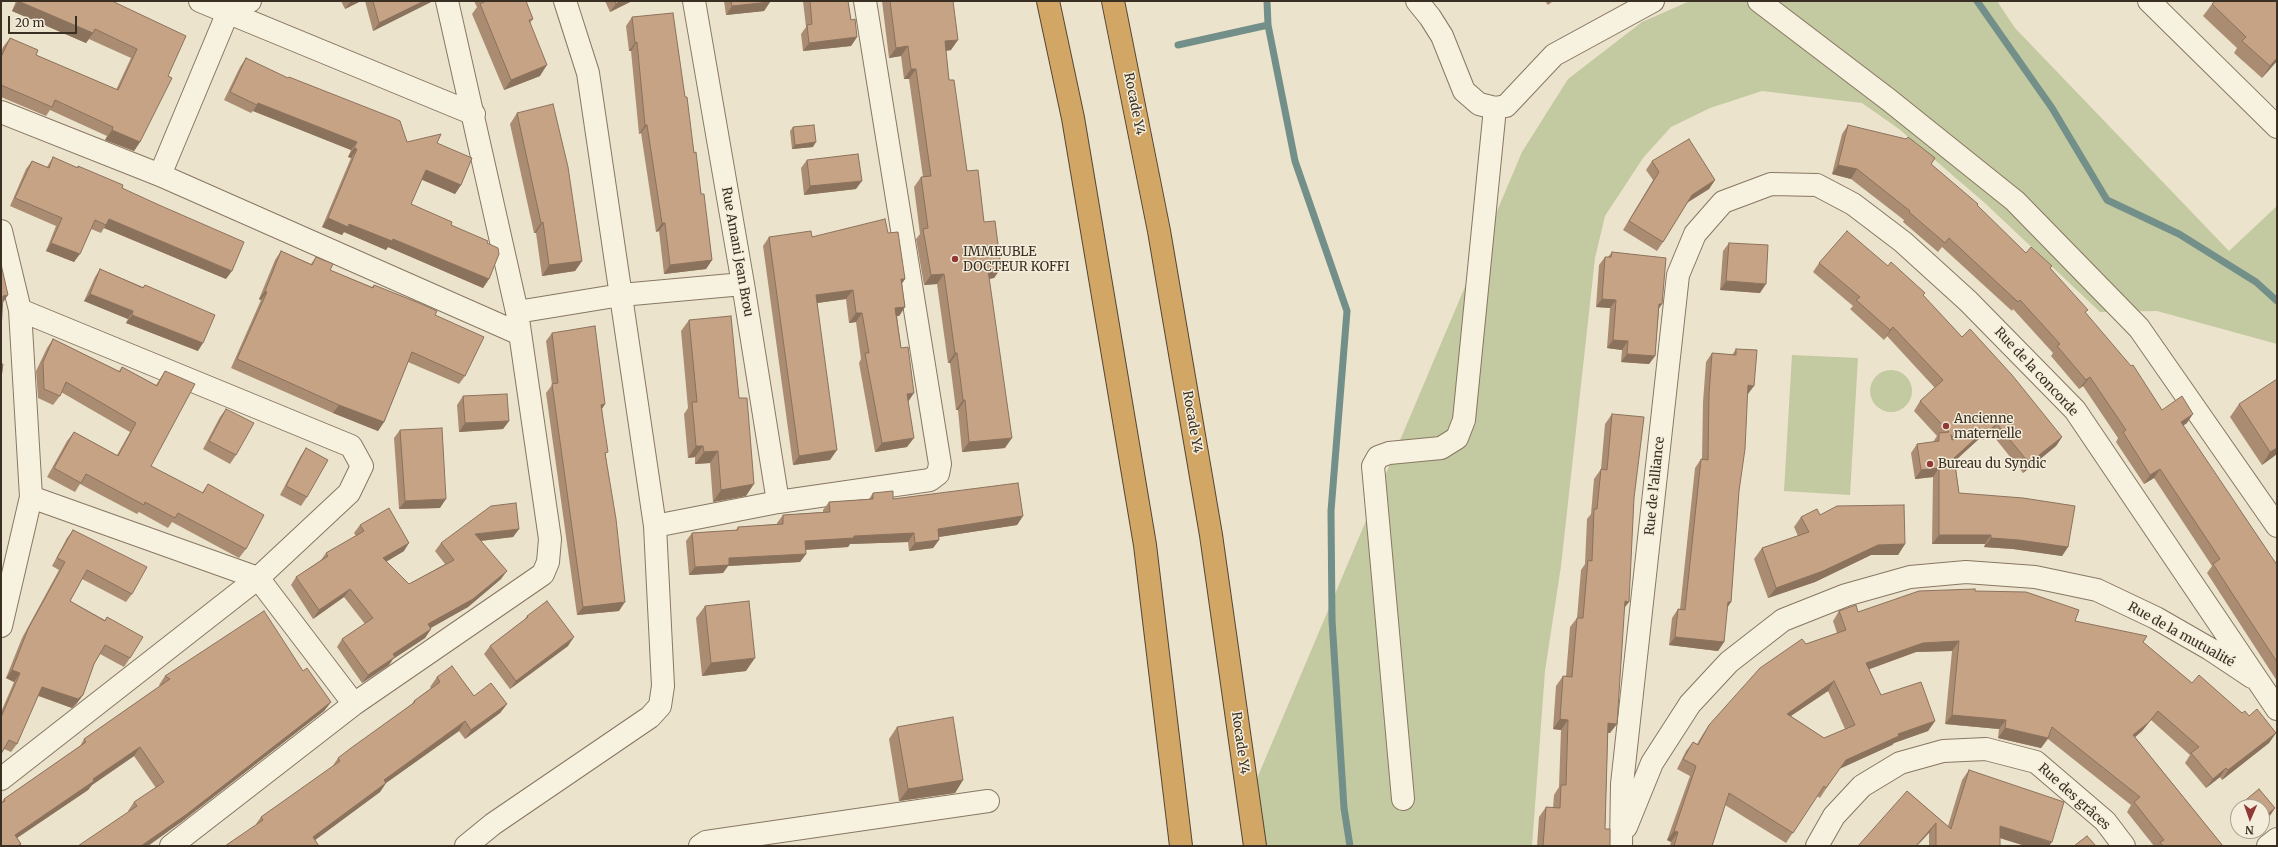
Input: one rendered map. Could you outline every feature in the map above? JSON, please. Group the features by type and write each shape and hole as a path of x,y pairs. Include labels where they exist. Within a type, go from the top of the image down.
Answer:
{"highway":[{"path":"1048,1 1074,125 1145,545 1181,846"},
{"name":"Rocade Y4","path":"1114,1 1159,231 1211,536 1255,846"}],"street":[{"path":"200,1 474,114"},
{"path":"160,176 228,12 250,1"},
{"path":"171,846 354,704 543,574 548,562 550,539 518,312 447,1"},
{"path":"466,846 493,824 650,717 660,706 663,686 655,526 588,73 564,1"},
{"name":"Rue Amani Jean Brou","path":"694,1 743,284 778,502"},
{"path":"655,526 778,502 930,480 938,474 940,464 865,1"},
{"path":"1416,1 1430,17 1442,36 1464,91 1479,104 1495,108 1506,106 1554,55 1653,1"},
{"path":"1759,1 2015,201 2140,328 2277,526"},
{"path":"2150,1 2277,127"},
{"path":"1403,799 1374,466 1378,457 1389,453 1441,448 1457,438 1464,420 1495,108"},
{"path":"1,112 160,176 520,334"},
{"name":"Rue de la concorde","path":"1771,184 1817,185 1853,204 1903,242 1968,301 2074,410 2261,683 2277,709"},
{"name":"Rue de l'alliance","path":"1622,841 1622,784 1678,275 1695,234 1724,202 1771,184"},
{"path":"1,231 20,310 32,497 1,626"},
{"path":"518,312 621,295 743,284"},
{"path":"1,779 258,578 349,493 362,466 351,446 20,310"},
{"path":"32,497 258,578 354,704"},
{"name":"Rue de la mutualité","path":"1622,841 1652,763 1690,704 1729,662 1783,620 1846,594 1910,577 1966,572 2035,577 2097,590 2156,618 2210,649 2261,683"},
{"name":"Rue des grâces","path":"1817,846 1834,816 1862,786 1900,763 1943,751 1986,749 2036,762 2105,821 2124,846"},
{"path":"700,846 706,842 988,801"},
{"path":"2268,846 2277,839"}],"green space":[{"path":"1690,1 1997,1 2015,28 2229,251 2277,206 2277,344 2157,311 2100,312 1986,204 1899,129 1862,103 1762,91 1710,108 1671,127 1643,158 1605,216 1595,258 1561,566 1545,671 1532,846 1249,846 1247,802 1522,152 1568,79 1642,22"},
{"path":"1792,355 1858,358 1850,495 1784,491"},
{"path":"1887,370 1895,370 1903,373 1909,379 1912,391 1909,403 1903,409 1895,412 1887,412 1879,409 1873,403 1870,395 1870,387 1873,379 1879,373"}],"building":[{"path":"18,1 112,1 186,36 168,76 172,78 140,142 112,130 113,127 55,100 52,107 1,85 1,57 10,38 38,50 36,55 118,90 137,49 95,29 93,33"},
{"path":"373,1 424,1 379,23"},
{"path":"486,1 526,1 533,19 529,20 547,65 511,80 480,4"},
{"path":"731,1 769,1 770,2 732,6"},
{"path":"810,1 848,1 851,20 855,19 857,37 809,43 807,25 812,24"},
{"path":"890,1 953,1 958,40 945,41 949,80 954,80 967,171 978,170 984,222 995,221 1001,268 988,270 1012,438 969,442 965,400 963,400 957,353 955,353 944,274 931,275 923,229 928,228 921,177 931,176 916,69 911,69 908,46 896,48"},
{"path":"2215,1 2277,1 2277,58 2270,66 2242,41 2246,37 2212,4"},
{"path":"673,13 685,97 687,97 694,153 696,152 701,194 704,194 712,260 670,265 665,223 662,223 647,125 645,125 637,42 635,43 632,17"},
{"path":"246,58 288,78 289,77 400,121 407,142 441,134 437,143 472,158 461,185 426,170 411,204 452,222 451,225 488,241 487,243 498,248 499,254 489,279 393,239 392,241 349,224 348,227 328,218 357,149 354,148 357,142 258,103 257,105 230,92"},
{"path":"553,104 568,167 582,261 549,265 543,222 541,223 517,113"},
{"path":"814,125 816,142 795,145 793,127"},
{"path":"1848,125 1906,139 1908,137 1935,158 1931,164 1978,204 1977,205 2026,253 2031,247 2052,266 2050,268 2088,310 2085,312 2131,366 2133,365 2162,410 2182,396 2193,414 2181,422 2277,565 2277,662 2213,564 2220,559 2160,469 2150,475 2123,432 2126,430 2090,377 2086,380 2057,346 2060,344 2020,300 2018,302 1949,238 1945,243 1909,212 1910,211 1857,169 1838,165"},
{"path":"1689,139 1715,180 1692,195 1663,242 1629,221 1659,172 1652,161"},
{"path":"858,154 862,181 810,186 807,160"},
{"path":"53,157 123,185 122,188 244,242 232,271 109,219 106,225 95,220 80,254 51,243 62,218 15,198 32,161 49,168"},
{"path":"885,219 888,233 898,232 905,279 901,279 905,307 895,308 901,348 908,347 914,393 907,394 914,438 882,443 865,353 869,353 862,313 856,313 853,290 816,295 837,450 799,456 769,237 811,231 812,237"},
{"path":"1847,231 1888,266 1891,262 1925,293 1923,295 1962,337 1970,329 2012,375 2062,437 2029,463 1997,424 1989,430 1987,428 1954,458 1959,493 2023,498 2075,506 2068,547 2019,540 1991,538 1991,535 1939,535 1939,468 1921,470 1917,444 1939,441 1939,433 1949,432 1920,401 1943,380 1893,327 1890,330 1856,300 1860,297 1819,263"},
{"path":"1729,243 1768,245 1766,284 1726,281"},
{"path":"281,251 312,265 316,257 333,264 330,270 373,288 374,285 419,303 437,311 435,315 484,337 465,376 412,352 384,422 339,405 237,359 267,292 265,291"},
{"path":"1612,252 1666,258 1662,304 1659,304 1655,356 1627,354 1628,341 1613,340 1616,300 1602,299 1605,257 1611,257"},
{"path":"1,264 8,295 3,296 1,330"},
{"path":"100,269 143,288 145,285 215,315 203,343 132,315 133,311 90,294"},
{"path":"731,316 739,398 747,398 754,484 721,490 718,451 704,452 703,446 696,446 692,402 697,402 689,320"},
{"path":"595,326 605,404 601,405 608,452 605,453 616,519 625,602 583,607 552,384 558,383 552,333"},
{"path":"53,339 120,372 122,367 157,386 165,371 195,384 151,466 203,493 208,484 264,515 246,549 178,513 175,518 145,502 144,505 86,474 81,483 54,468 74,432 118,456 136,423 66,382 60,396 44,389 43,362"},
{"path":"1736,349 1757,350 1754,386 1748,385 1745,449 1739,491 1731,602 1728,602 1724,642 1675,637 1678,609 1685,610 1701,459 1708,460 1709,394 1712,353 1736,355"},
{"path":"1,364 3,364 1,378"},
{"path":"2277,379 2277,448 2270,452 2239,404"},
{"path":"507,394 509,421 465,423 463,396"},
{"path":"226,409 254,423 236,455 209,441"},
{"path":"1612,414 1644,417 1634,498 1629,602 1625,601 1617,724 1608,723 1605,829 1610,829 1610,846 1543,846 1546,807 1560,808 1561,785 1566,785 1568,720 1560,719 1563,676 1572,677 1577,618 1583,618 1588,560 1592,561 1594,509 1597,509 1601,469 1607,470"},
{"path":"442,428 446,499 405,501 400,430"},
{"path":"306,448 328,460 307,497 286,486"},
{"path":"1018,483 1023,516 938,529 939,540 915,543 914,533 854,536 854,538 805,541 806,554 729,558 729,565 695,567 692,533 738,530 738,527 783,524 783,515 830,512 829,502 873,499 873,493 893,491 893,499"},
{"path":"516,503 519,529 475,534 507,571 473,599 428,624 431,629 393,654 395,657 368,675 342,639 373,618 350,589 319,610 296,577 328,556 326,553 364,531 360,525 389,508 409,543 383,558 409,584 454,560 441,543 491,506"},
{"path":"1904,505 1905,544 1878,545 1823,571 1776,588 1762,548 1809,532 1801,517 1817,509 1820,515 1837,506"},
{"path":"73,530 147,567 132,594 87,570 70,601 105,621 107,617 143,637 130,658 105,645 94,664 83,695 78,699 42,687 17,744 9,740 1,754 1,717 20,673 12,670 28,629 65,562 57,558"},
{"path":"1975,589 1975,591 2026,592 2079,610 2075,621 2147,636 2143,642 2192,683 2199,675 2242,713 2245,711 2249,716 2257,709 2276,733 2228,770 2226,768 2213,779 2191,753 2199,747 2158,711 2149,722 2133,735 2223,846 2163,846 2160,842 2164,840 2134,802 2140,797 2052,727 2048,738 2005,728 2006,720 1952,715 1959,641 1923,643 1866,663 1881,695 1921,682 1935,721 1898,734 1899,736 1846,760 1826,788 1824,786 1793,833 1729,793 1712,846 1674,846 1678,832 1674,831 1696,766 1683,759 1693,742 1698,745 1709,725 1760,668 1802,639 1806,644 1846,630 1839,611 1856,605 1858,612 1919,591","holes":["1834,681 1855,725 1824,738 1787,714"]},
{"path":"547,601 574,637 516,681 490,646"},
{"path":"749,601 755,658 711,663 705,606"},
{"path":"264,611 303,671 307,668 331,702 187,814 141,846 78,846 137,806 134,802 164,782 140,747 93,779 94,781 15,835 21,844 17,846 1,846 1,803 5,801 4,799 86,742 84,739 170,679 165,676"},
{"path":"452,666 474,696 491,683 507,704 471,730 465,721 384,780 386,783 313,837 319,846 225,846 263,820 261,817 340,761 338,758 415,702 414,701 440,682 437,677"},
{"path":"953,717 963,780 908,789 897,727"},
{"path":"1969,770 2064,802 2052,842 2000,826 2000,846 1936,846 1936,823 1916,846 1858,846 1907,791 1951,829"},
{"path":"2259,789 2267,799 2247,799"},
{"path":"2270,802 2275,808 2270,812"},
{"path":"2087,836 2096,846 2074,846"}],"waterway":[{"path":"1267,1 1268,25 1295,161 1347,311 1331,511 1332,620 1344,808 1350,846"},
{"path":"1977,1 2052,108 2107,200 2179,234 2256,282 2277,301"},
{"path":"1178,45 1268,25"}],"place":[{"name":"IMMEUBLE DOCTEUR KOFFI","path":"955,259"},
{"name":"Ancienne maternelle","path":"1946,426"},
{"name":"Bureau du Syndic","path":"1930,464"}]}
